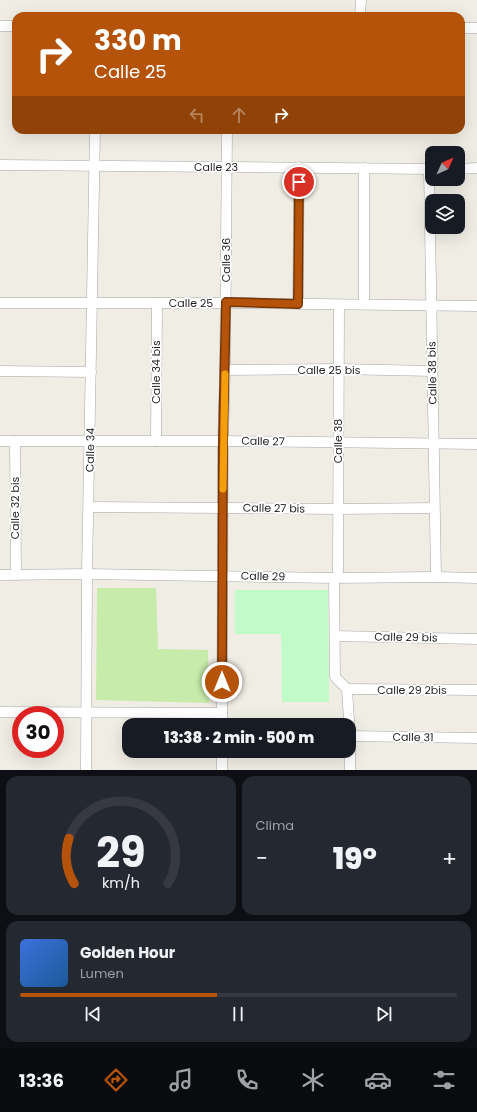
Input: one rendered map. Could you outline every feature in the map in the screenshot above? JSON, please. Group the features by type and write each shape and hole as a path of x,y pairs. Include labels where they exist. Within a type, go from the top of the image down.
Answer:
{"street":[{"path":"360,12 361,0"},
{"path":"0,26 12,26"},
{"path":"465,28 477,28"},
{"name":"Calle 34","path":"86,770 87,574 95,134"},
{"name":"Calle 36","path":"222,718 223,441 226,302 227,134"},
{"name":"Calle 23","path":"0,165 425,169"},
{"path":"298,304 299,167"},
{"path":"364,168 364,304"},
{"path":"465,169 477,168"},
{"name":"Calle 38 bis","path":"430,186 436,577"},
{"name":"Calle 25","path":"0,303 226,302 477,306"},
{"name":"Calle 34 bis","path":"156,441 157,303"},
{"name":"Calle 38","path":"339,305 335,677 347,689"},
{"name":"Calle 25 bis","path":"225,370 338,369 432,371"},
{"path":"0,371 91,372"},
{"name":"Calle 27","path":"0,441 223,441 477,444"},
{"name":"Calle 32 bis","path":"15,441 16,575"},
{"name":"Calle 27 bis","path":"89,507 338,509 434,508"},
{"name":"Calle 29","path":"0,575 87,574 336,578 477,578"},
{"name":"Calle 29 bis","path":"335,636 477,639"},
{"path":"347,689 348,718"},
{"name":"Calle 29 2bis","path":"347,689 477,690"},
{"path":"0,712 222,713"},
{"name":"Calle 31","path":"356,736 477,738"},
{"path":"222,758 222,770"},
{"path":"350,758 350,770"}],"green space":[{"path":"97,588 156,588 158,649 208,650 209,703 96,700"},
{"path":"235,590 328,590 329,702 282,702 281,634 235,634"}],"slow traffic":[{"path":"223,489 225,374"}],"route":[{"path":"222,682 223,441 226,302 298,304 299,182"}]}
